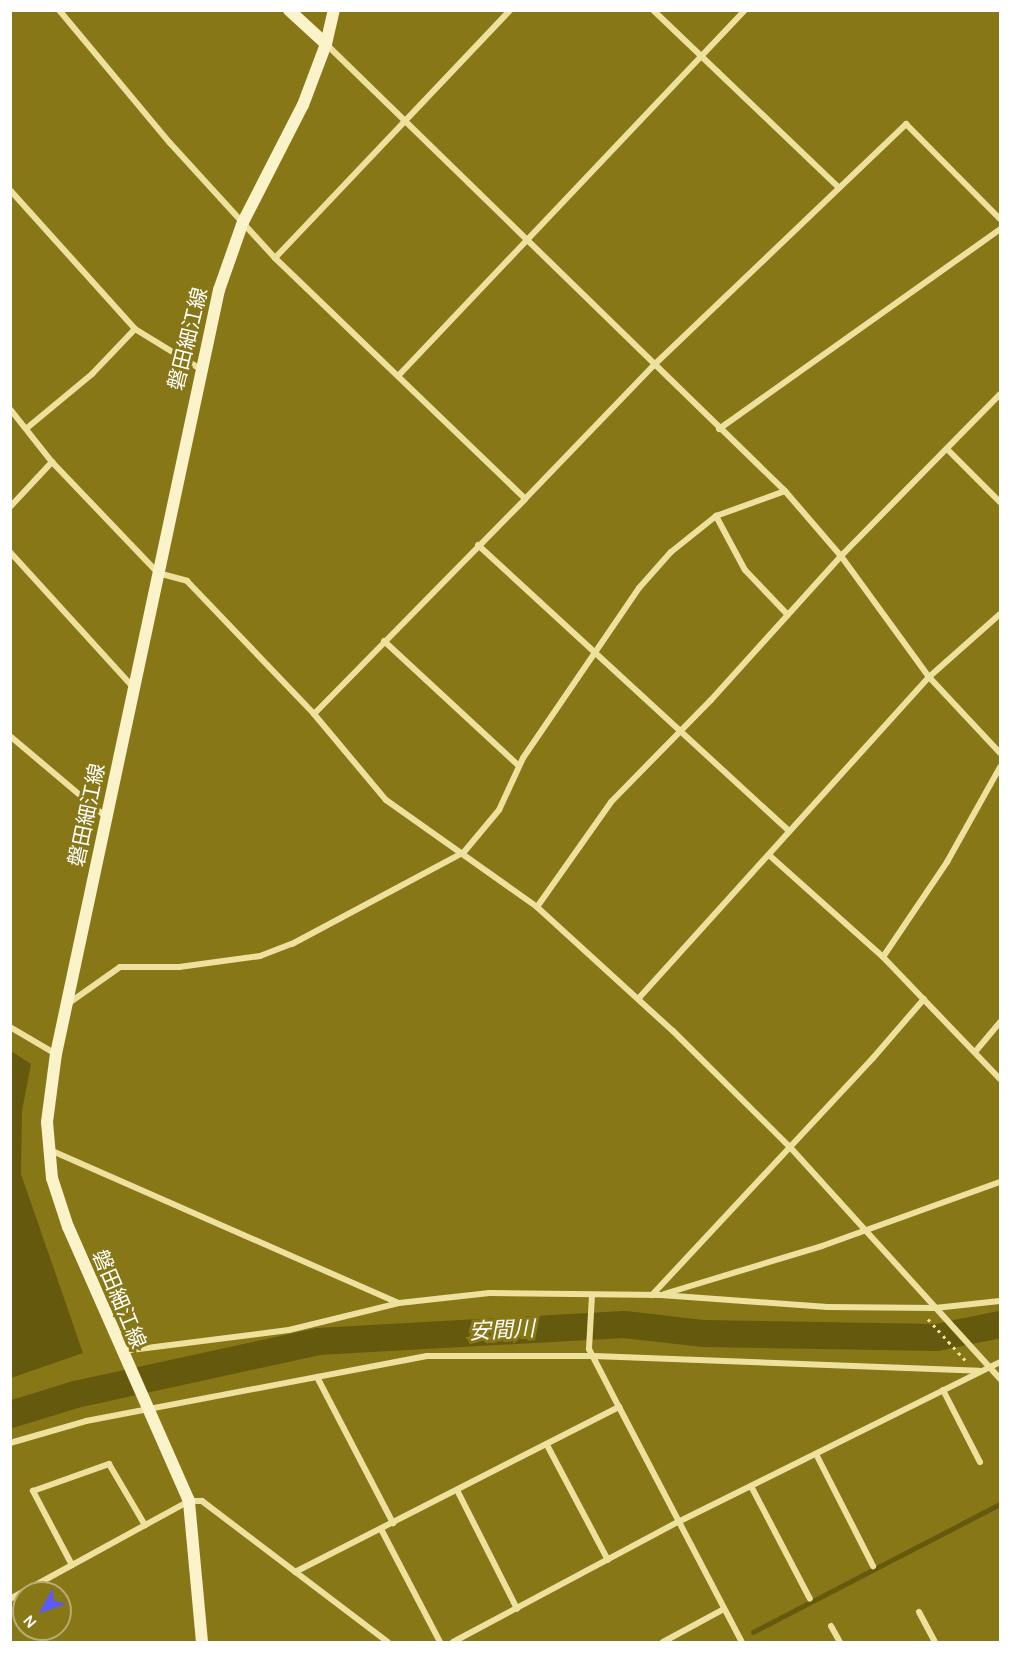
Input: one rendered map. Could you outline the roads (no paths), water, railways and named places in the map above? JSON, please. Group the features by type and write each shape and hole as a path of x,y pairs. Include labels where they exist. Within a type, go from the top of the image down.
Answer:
{"main road":[{"path":"289,10 326,44"},
{"name":"磐田細江線","path":"202,1642 189,1501 120,1351 57,1199 47,1149 56,1053 199,368 219,290 243,222 303,105 326,44 334,10"}],"street":[{"path":"59,10 170,143 275,258 399,375 525,499"},
{"path":"275,258 510,10"},
{"path":"653,10 838,187"},
{"path":"399,375 745,10"},
{"path":"326,44 785,491 841,555 929,677 1000,753"},
{"path":"314,714 654,365 906,124 1000,219"},
{"path":"10,190 135,328 199,368"},
{"path":"719,429 1000,229"},
{"path":"27,429 92,374 135,328"},
{"path":"537,907 611,802 788,615 841,555 1000,394"},
{"path":"10,409 52,462 158,573 187,581 314,714 386,801 464,852 537,907 638,999 789,1146 1000,1379"},
{"path":"947,449 1000,502"},
{"path":"10,507 52,462"},
{"path":"68,1003 120,967 179,967 260,956 292,944 464,852 498,810 519,766 594,651 639,588 671,552 716,516 785,491"},
{"path":"716,516 746,570 788,615"},
{"path":"478,545 789,831"},
{"path":"10,552 133,688"},
{"path":"638,999 929,677 1000,614"},
{"path":"384,640 519,766"},
{"path":"10,736 106,817"},
{"path":"883,957 947,862 1000,767"},
{"path":"769,855 883,957 1000,1079"},
{"path":"652,1295 924,999"},
{"path":"975,1052 1000,1022"},
{"path":"10,1027 56,1053"},
{"path":"47,1149 399,1303"},
{"path":"661,1295 866,1230 1000,1182"},
{"path":"120,1351 173,1348 289,1330 399,1303 489,1293 661,1295 828,1307 935,1308 1000,1301"},
{"path":"592,1295 589,1349 742,1642"},
{"path":"10,1443 86,1421 147,1412 427,1356 594,1356 979,1371"},
{"path":"453,1642 678,1522 1000,1362"},
{"path":"317,1377 393,1523"},
{"path":"943,1390 980,1462"},
{"path":"295,1572 619,1407"},
{"path":"547,1445 608,1560"},
{"path":"816,1454 873,1566"},
{"path":"72,1565 33,1491 109,1464 145,1525"},
{"path":"751,1486 810,1599"},
{"path":"457,1490 517,1609"},
{"path":"10,1599 189,1501 202,1501 388,1642"},
{"path":"381,1529 440,1642"},
{"path":"663,1642 724,1609"},
{"path":"919,1612 935,1642"},
{"path":"831,1626 840,1642"}],"waterway":[{"name":"安間川","path":"10,1414 75,1394 318,1341 624,1324 703,1333 936,1337 1000,1324"},
{"path":"753,1632 1000,1504"}]}
